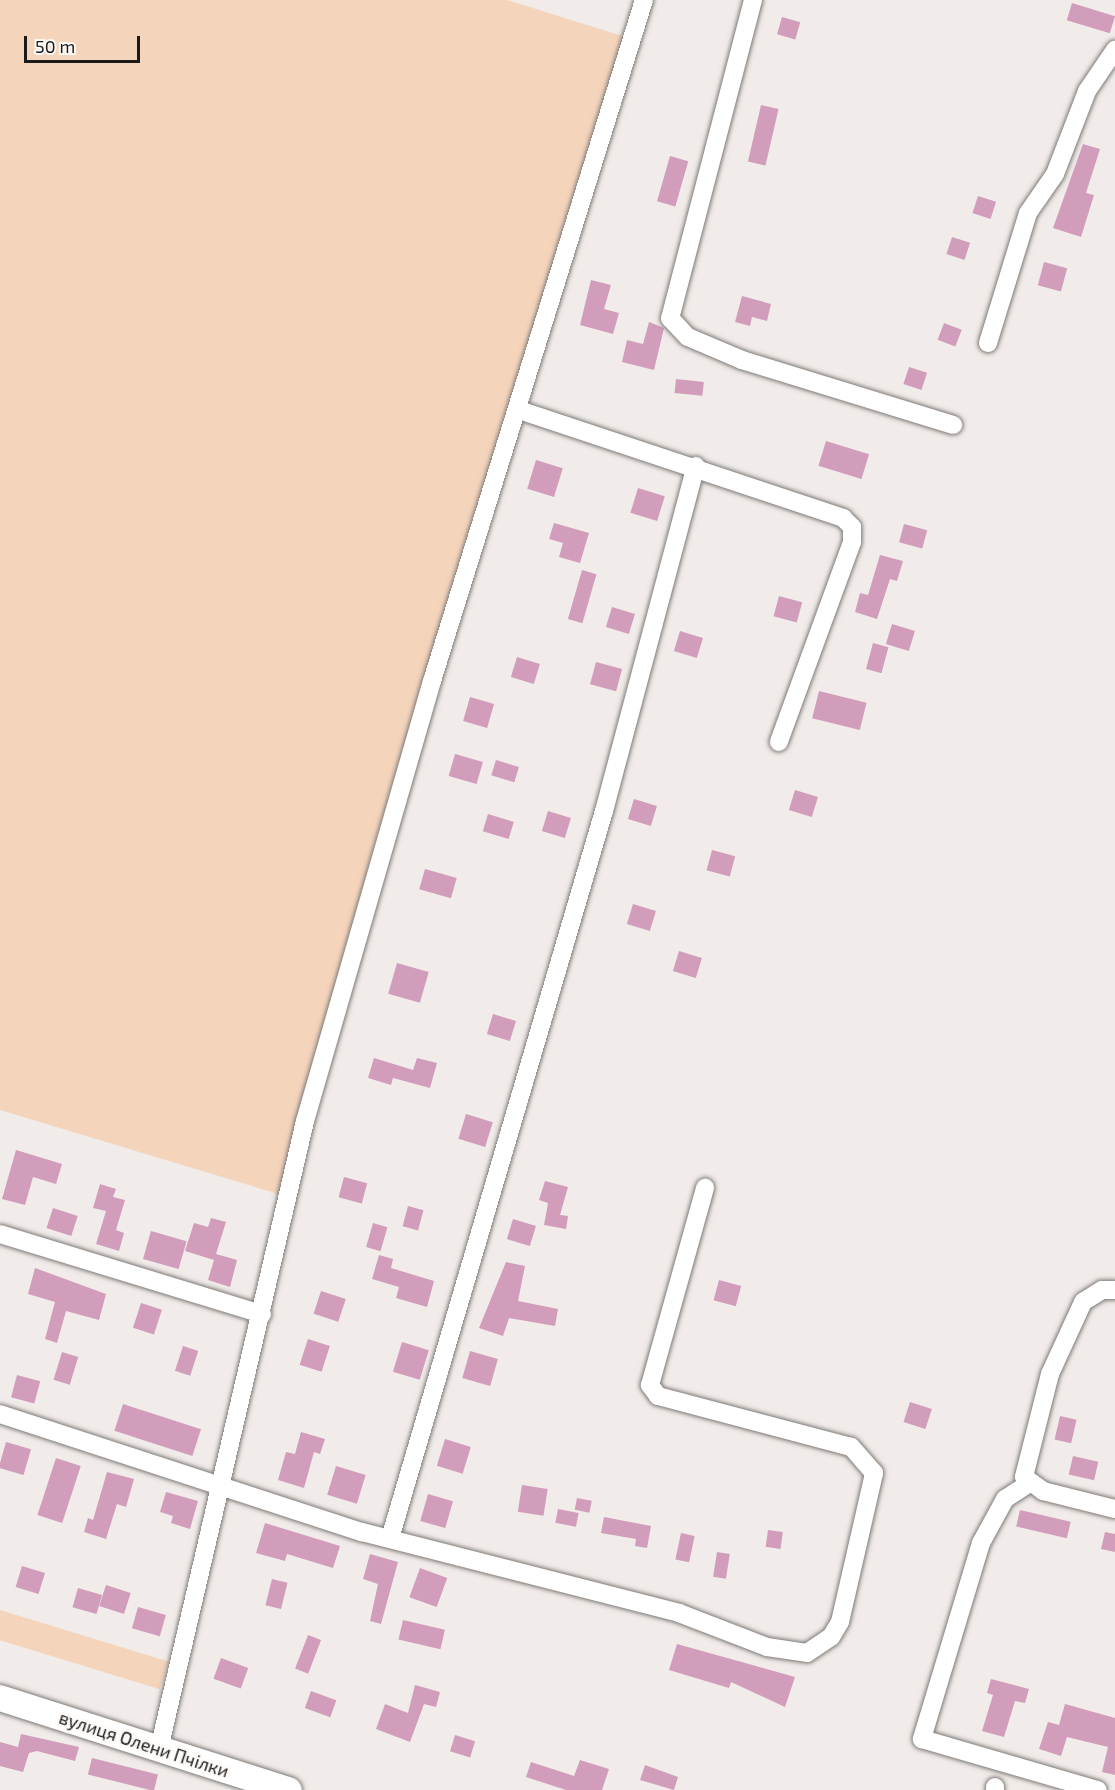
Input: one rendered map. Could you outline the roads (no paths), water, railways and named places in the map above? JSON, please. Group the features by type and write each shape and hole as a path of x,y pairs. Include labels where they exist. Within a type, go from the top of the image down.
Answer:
{"street":[{"path":"159,1749 223,1485 305,1121 432,681 519,410 644,0"},
{"path":"753,0 670,318 688,337 742,360 953,425"},
{"path":"988,343 1028,213 1054,174 1088,91 1115,50"},
{"path":"519,410 696,466 843,518 852,527 852,542 779,742"},
{"path":"391,1535 604,811 696,466"},
{"path":"0,1414 362,1532 391,1535 679,1613 790,1652 807,1653 831,1638 846,1606 874,1473 863,1455 658,1396 650,1385 705,1188"},
{"path":"0,1234 262,1314"},
{"path":"1028,1484 1026,1454 1050,1374 1083,1302 1102,1290 1115,1290"},
{"path":"1098,1790 922,1739 981,1543 1005,1499 1028,1484 1115,1509"},
{"name":"вулиця Олени Пчілки","path":"0,1699 159,1749 249,1784 289,1790"}]}
